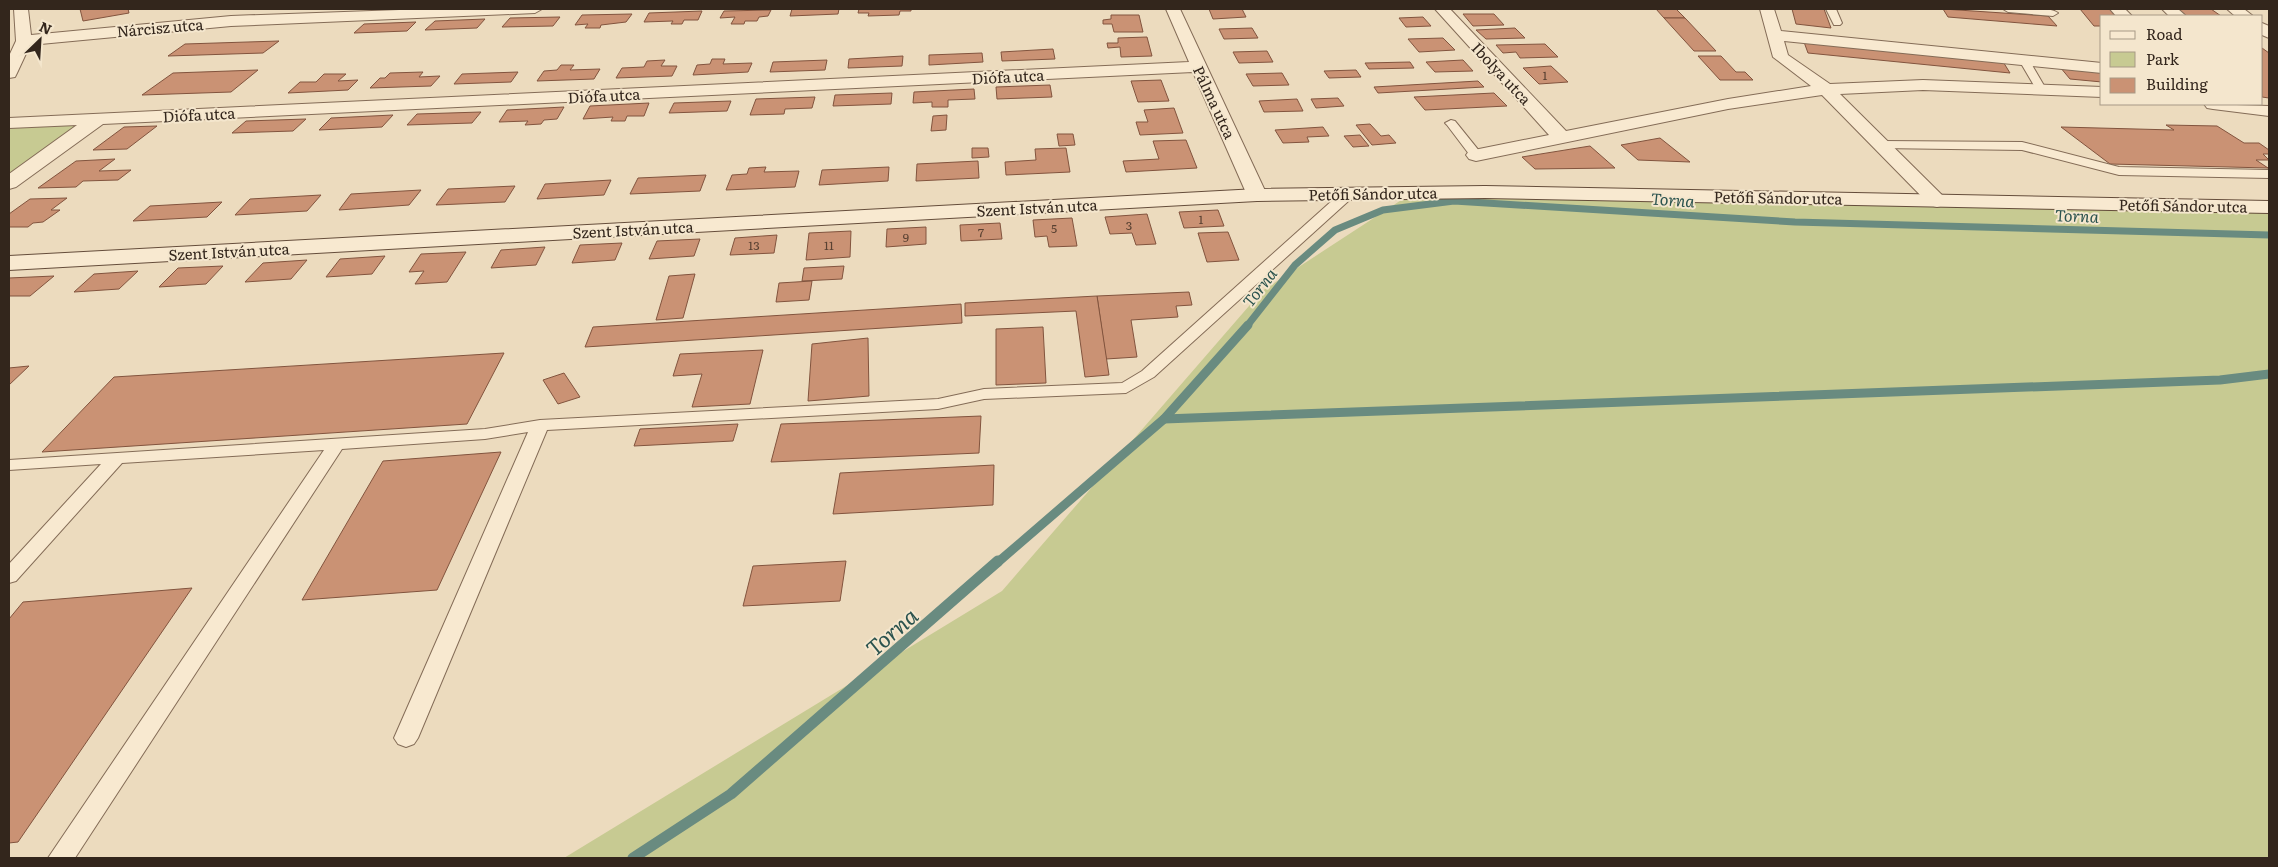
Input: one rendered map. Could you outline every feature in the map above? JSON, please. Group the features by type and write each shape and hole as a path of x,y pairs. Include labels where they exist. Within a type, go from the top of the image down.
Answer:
{"street":[{"path":"9,73 24,41 21,9"},
{"name":"Nárcisz utca","path":"24,41 298,13 535,9"},
{"name":"Pálma utca","path":"1173,9 1257,195"},
{"name":"Ibolya utca","path":"1442,9 1562,138"},
{"path":"1767,9 1781,57 1826,88 1937,201"},
{"path":"1774,35 2100,68"},
{"name":"Diófa utca","path":"9,122 1199,68"},
{"path":"1476,155 1728,104 1826,88 1923,85 2100,92"},
{"path":"2221,105 2269,111"},
{"path":"9,183 98,119"},
{"name":"Petőfi Sándor utca","path":"1257,195 1504,192 2269,207"},
{"name":"Szent István utca","path":"9,263 1257,195"}],"lane":[{"path":"1831,9 1837,23"},
{"path":"2008,9 2053,13"},
{"path":"2024,60 2041,89"},
{"path":"1451,123 1476,155"},
{"path":"1882,145 2022,146 2119,171 2269,174"},
{"path":"9,465 485,434 540,425 938,404 984,394 1126,388 1148,374 1349,193"},
{"path":"406,738 540,425"},
{"path":"61,858 337,443"},
{"path":"9,576 118,457"}],"green space":[{"path":"84,124 9,178 9,128"},
{"path":"1412,193 2269,208 2269,858 564,858 1002,591 1262,291"}],"building":[{"path":"80,9 128,9 129,13 83,21"},
{"path":"792,9 839,9 838,14 790,16"},
{"path":"859,9 911,9 911,11 900,11 899,15 868,16 869,13 858,13"},
{"path":"1209,9 1242,9 1246,17 1213,19"},
{"path":"1656,9 1676,9 1685,18 1664,18"},
{"path":"1792,9 1824,9 1831,28 1796,24"},
{"path":"1943,9 2048,16 2057,26 1948,17"},
{"path":"2080,9 2113,9 2118,15 2100,15 2100,26 2094,26"},
{"path":"2173,9 2211,9 2220,15 2181,15"},
{"path":"771,10 768,16 759,17 757,21 745,21 744,24 731,24 735,17 720,18 724,11"},
{"path":"702,11 698,20 684,20 682,24 671,24 673,21 644,22 649,13"},
{"path":"632,14 626,22 601,25 600,28 585,28 588,24 575,25 582,15"},
{"path":"1463,14 1494,14 1504,25 1473,26"},
{"path":"1111,15 1139,15 1143,32 1114,32 1112,24 1103,24 1103,20 1111,19"},
{"path":"560,17 553,26 502,27 510,18"},
{"path":"1423,17 1431,26 1406,27 1399,18"},
{"path":"1664,18 1685,18 1716,51 1694,51"},
{"path":"485,19 477,28 425,30 435,21"},
{"path":"416,22 407,31 354,33 364,24"},
{"path":"1252,28 1258,38 1224,39 1219,29"},
{"path":"1515,28 1525,38 1486,39 1476,30"},
{"path":"1147,37 1152,56 1121,57 1120,47 1108,48 1107,43 1118,43 1118,38"},
{"path":"1443,38 1455,50 1419,52 1408,39"},
{"path":"279,41 263,53 168,56 185,44"},
{"path":"1804,42 2002,60 2010,73 1808,53"},
{"path":"1545,44 1558,57 1520,58 1516,52 1503,53 1496,45"},
{"path":"1053,49 1055,59 1002,61 1001,52"},
{"path":"2263,49 2269,53 2269,98 2263,97"},
{"path":"1267,51 1273,62 1239,63 1233,52"},
{"path":"982,53 983,62 929,65 929,55"},
{"path":"903,56 902,66 848,68 849,59"},
{"path":"1698,56 1721,56 1736,72 1745,72 1753,80 1720,80"},
{"path":"712,59 725,59 723,64 752,63 748,72 693,75 697,65 710,64"},
{"path":"665,60 661,66 677,66 672,76 616,78 622,68 644,67 647,61"},
{"path":"827,60 825,70 770,72 773,62"},
{"path":"1463,60 1473,71 1435,72 1426,62"},
{"path":"1410,62 1414,68 1369,69 1365,63"},
{"path":"561,65 574,65 570,70 600,69 594,79 537,81 544,71 557,70"},
{"path":"1551,66 1568,82 1539,84 1523,68"},
{"path":"2060,67 2100,71 2100,82 2070,79"},
{"path":"258,70 231,92 142,95 173,73"},
{"path":"1356,70 1361,77 1329,78 1324,71"},
{"path":"423,72 419,77 440,76 431,86 370,88 380,78 385,78 390,73"},
{"path":"518,72 511,82 454,84 462,74"},
{"path":"1282,73 1289,85 1253,86 1246,74"},
{"path":"324,74 346,74 338,81 358,80 348,90 288,93 300,82 316,82"},
{"path":"1161,80 1169,101 1138,102 1131,81"},
{"path":"1478,81 1484,87 1378,93 1374,87"},
{"path":"1050,85 1052,97 997,99 996,87"},
{"path":"974,89 975,99 948,100 948,107 932,107 932,102 913,103 914,92"},
{"path":"892,93 891,104 833,106 835,95"},
{"path":"1494,93 1507,106 1425,110 1414,97"},
{"path":"815,97 812,108 785,109 784,114 750,115 756,99"},
{"path":"1338,98 1344,106 1316,108 1311,99"},
{"path":"1297,99 1303,111 1264,112 1259,101"},
{"path":"731,101 727,111 669,113 674,103"},
{"path":"649,103 644,116 627,116 625,121 611,121 613,117 583,119 590,106"},
{"path":"564,107 557,119 544,120 541,124 525,125 528,121 499,122 507,110"},
{"path":"1174,108 1183,133 1140,135 1136,122 1148,122 1144,110"},
{"path":"481,112 472,123 407,125 417,114"},
{"path":"393,115 382,127 319,130 331,118"},
{"path":"947,115 946,130 931,131 933,116"},
{"path":"306,119 293,131 232,133 246,121"},
{"path":"1370,124 1381,136 1389,135 1396,143 1372,145 1356,125"},
{"path":"2166,125 2217,126 2244,143 2259,143 2269,150 2269,154 2263,154 2269,160 2256,160 2268,168 2110,164 2061,127 2174,130"},
{"path":"157,126 127,149 93,150 124,127"},
{"path":"1323,127 1329,136 1307,137 1309,142 1283,143 1275,130"},
{"path":"1057,134 1073,134 1075,145 1059,146"},
{"path":"1360,135 1369,146 1353,147 1344,136"},
{"path":"1660,138 1690,162 1638,160 1621,145"},
{"path":"1186,140 1197,168 1126,172 1123,161 1159,159 1153,141"},
{"path":"1590,146 1615,168 1535,169 1522,157"},
{"path":"972,148 988,148 989,157 972,158"},
{"path":"1066,148 1070,172 1006,175 1005,162 1036,160 1035,149"},
{"path":"115,159 99,171 131,170 118,180 83,181 76,187 38,188 76,161"},
{"path":"978,161 979,178 916,181 917,164"},
{"path":"766,167 764,172 799,171 795,187 726,190 732,175 747,174 749,168"},
{"path":"889,167 888,181 819,185 822,170"},
{"path":"706,175 700,191 630,194 638,178"},
{"path":"611,180 604,195 537,199 545,184"},
{"path":"515,186 505,202 436,205 448,189"},
{"path":"421,190 409,205 339,210 351,194"},
{"path":"321,195 307,211 235,215 250,199"},
{"path":"67,198 51,210 60,210 43,222 33,223 28,227 9,227 9,214 30,199"},
{"path":"222,202 207,217 133,221 150,206"},
{"path":"1218,210 1224,226 1184,228 1179,212"},
{"path":"1147,214 1156,244 1136,245 1132,233 1110,234 1105,217"},
{"path":"1072,218 1077,246 1049,247 1047,236 1035,237 1033,220"},
{"path":"1000,223 1002,239 961,241 960,225"},
{"path":"926,227 926,244 886,247 887,229"},
{"path":"851,231 850,257 806,260 809,233"},
{"path":"1228,232 1239,260 1207,262 1198,233"},
{"path":"777,235 774,253 730,255 735,238"},
{"path":"700,239 694,256 649,259 657,241"},
{"path":"622,243 615,260 572,263 580,245"},
{"path":"545,247 536,265 491,268 501,250"},
{"path":"466,252 447,282 415,284 424,271 409,272 421,254"},
{"path":"385,256 372,274 326,277 340,259"},
{"path":"307,260 291,279 245,282 263,263"},
{"path":"223,266 206,284 159,287 178,268"},
{"path":"844,266 842,279 802,281 804,268"},
{"path":"138,271 119,289 74,292 94,274"},
{"path":"695,274 683,318 656,320 669,276"},
{"path":"54,276 30,296 9,296 9,278"},
{"path":"812,281 809,300 776,302 779,283"},
{"path":"1189,292 1192,305 1176,306 1178,317 1131,320 1137,357 1106,359 1097,296"},
{"path":"1097,296 1109,375 1085,377 1076,311 965,316 965,303"},
{"path":"961,304 962,323 585,347 593,327"},
{"path":"1043,327 1046,383 996,385 996,329"},
{"path":"868,338 869,396 808,401 812,344"},
{"path":"763,350 750,404 692,407 702,374 673,376 680,354"},
{"path":"504,353 467,424 42,452 114,377"},
{"path":"29,366 9,385 9,368"},
{"path":"564,373 580,397 558,404 543,380"},
{"path":"981,416 979,453 771,462 781,424"},
{"path":"738,424 733,441 634,446 640,429"},
{"path":"501,452 437,590 302,600 383,461"},
{"path":"994,465 993,505 833,514 840,473"},
{"path":"846,561 840,601 743,606 753,566"},
{"path":"192,588 18,842 9,843 9,619 23,602"}],"waterway":[{"name":"Torna","path":"1247,326 1295,265 1335,230 1383,210 1454,201 1795,222 2269,235"},
{"name":"Torna","path":"1164,419 1248,325"},
{"name":"Torna","path":"1164,419 2220,380 2269,374"},
{"name":"Torna","path":"997,563 1164,419"},
{"name":"Torna","path":"633,858 731,794 998,561"}]}
